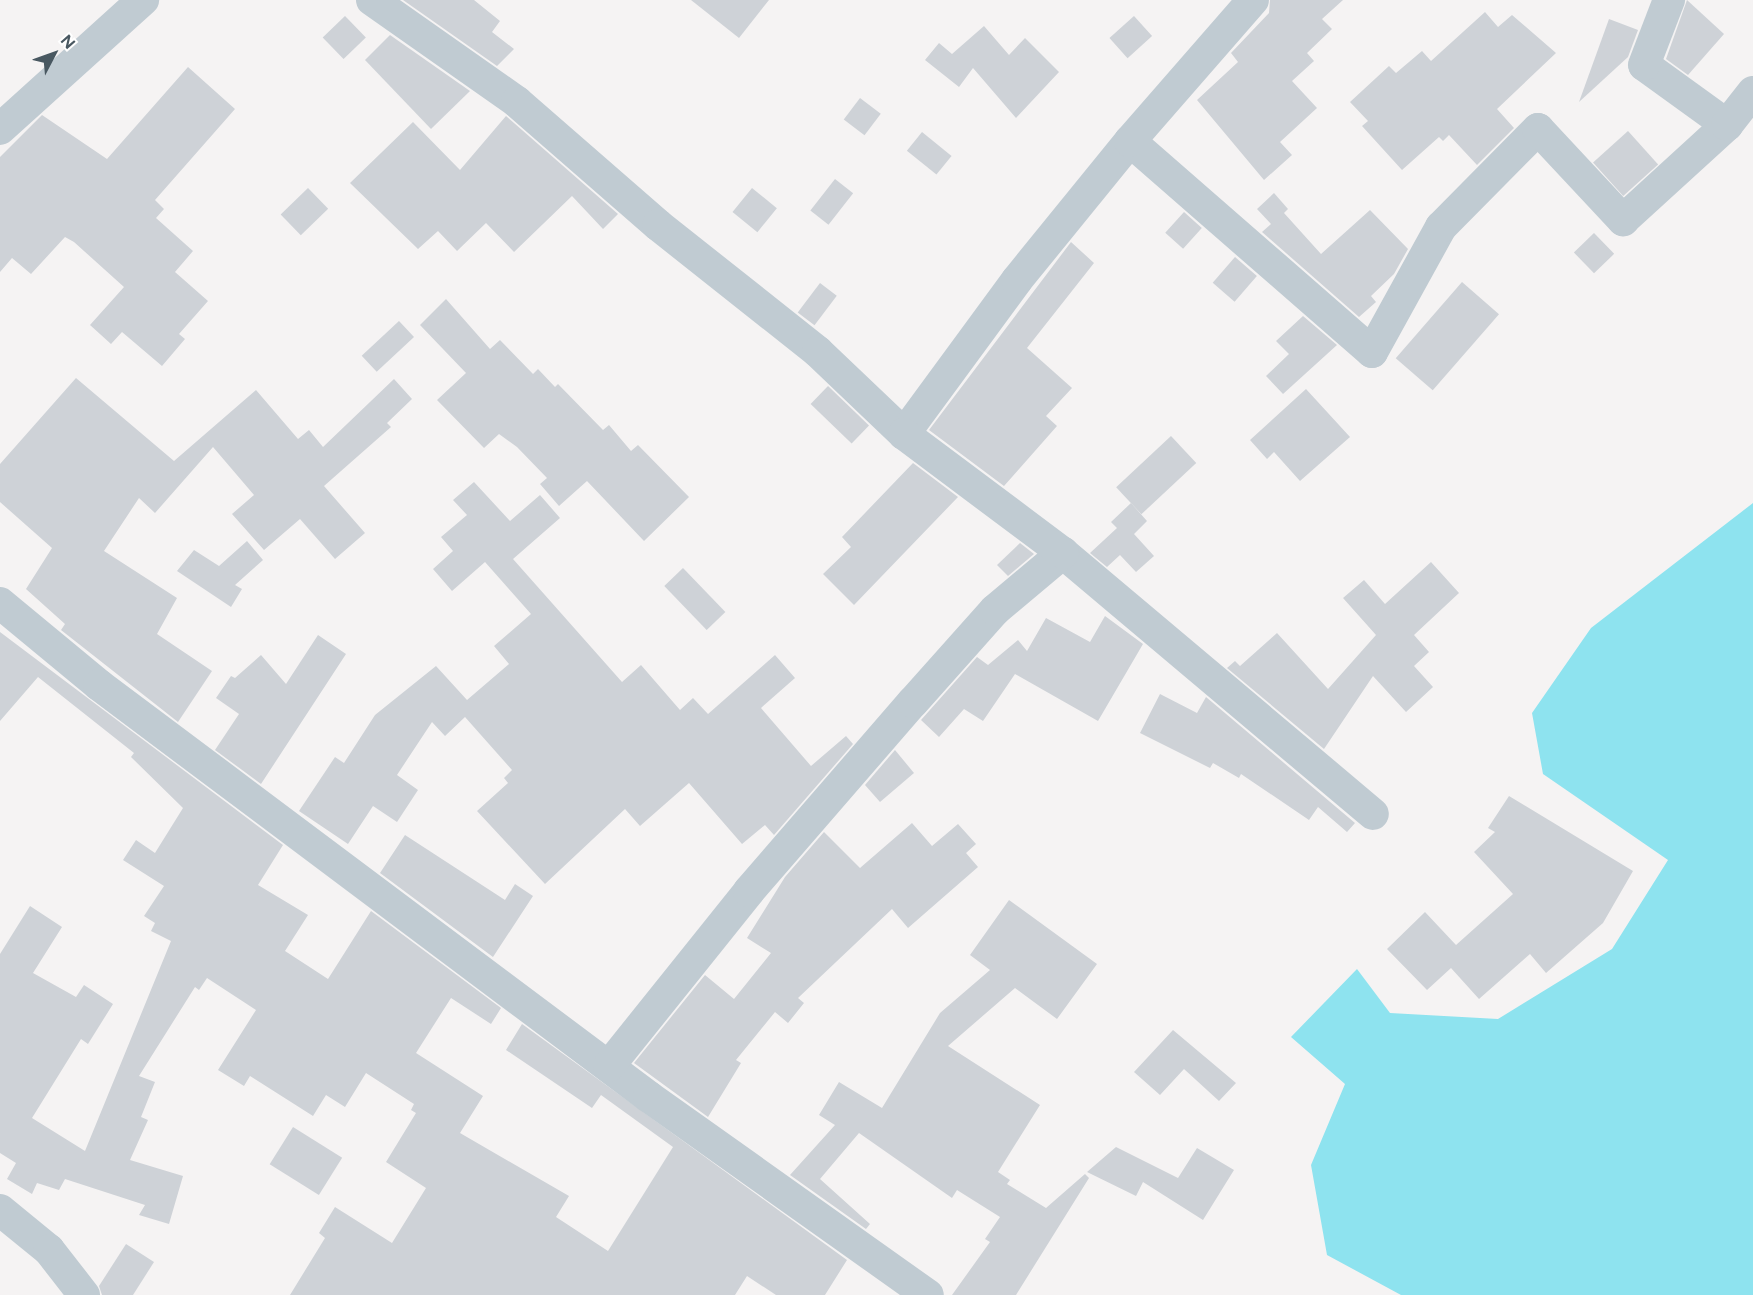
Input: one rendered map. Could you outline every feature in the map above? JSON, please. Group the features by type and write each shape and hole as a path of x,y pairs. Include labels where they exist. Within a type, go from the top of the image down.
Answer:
{"street":[{"path":"0,129 143,0"},
{"path":"372,0 517,102 658,225 818,352 904,434 1063,553 1373,814"},
{"path":"904,434 1017,280 1130,141 1253,0"},
{"path":"1669,0 1644,65 1727,125"},
{"path":"1130,141 1372,352 1441,227 1538,129 1623,220 1727,125 1753,92"},
{"path":"609,1066 749,891 913,702 996,610 1063,553"},
{"path":"0,603 99,685 609,1066 928,1295"},
{"path":"0,1210 49,1250 71,1288"}],"water":[{"path":"1753,503 1753,1295 1401,1295 1327,1255 1311,1165 1345,1084 1291,1037 1357,969 1390,1013 1498,1019 1612,949 1668,860 1543,774 1532,713 1591,628"}],"building":[{"path":"403,0 474,0 500,21 492,32 514,49 497,66"},
{"path":"691,0 769,0 739,38"},
{"path":"1270,0 1343,0 1322,19 1332,29 1307,53 1314,61 1292,81 1317,108 1280,142 1292,155 1264,180 1197,100 1238,62 1231,53 1269,13"},
{"path":"1687,0 1724,34 1688,75 1666,59"},
{"path":"1485,12 1498,27 1512,15 1556,53 1497,109 1514,128 1477,165 1449,135 1443,141 1439,137 1402,170 1362,126 1368,121 1350,102 1389,66 1396,73 1422,51 1431,61"},
{"path":"345,16 366,38 344,59 323,38"},
{"path":"1134,16 1152,36 1128,58 1109,38"},
{"path":"1609,19 1638,30 1628,57 1579,102"},
{"path":"984,26 1009,55 1025,38 1059,72 1016,118 973,68 959,87 925,60 939,43 952,54"},
{"path":"390,35 470,91 431,129 365,60"},
{"path":"188,67 235,109 155,200 164,209 156,218 193,251 175,272 208,301 179,334 185,339 162,366 122,332 111,344 90,325 124,287 74,242 65,237 31,274 12,258 0,272 0,157 42,115 107,159"},
{"path":"860,98 881,114 865,135 844,120"},
{"path":"506,116 618,214 603,229 572,196 514,252 486,223 457,251 438,231 418,249 350,183 413,122 460,170"},
{"path":"1628,131 1658,164 1623,196 1593,162"},
{"path":"922,132 952,156 936,175 907,151"},
{"path":"835,179 853,193 828,225 810,211"},
{"path":"308,188 328,209 301,235 281,214"},
{"path":"752,188 777,208 757,232 732,212"},
{"path":"1274,193 1288,209 1284,213 1321,254 1370,210 1408,249 1394,274 1371,296 1376,302 1359,317 1262,232 1271,224 1257,209"},
{"path":"1184,212 1202,228 1183,249 1165,233"},
{"path":"1594,233 1614,254 1594,273 1574,252"},
{"path":"1071,242 1094,263 1027,348 1072,388 1046,416 1057,426 1004,486 929,430"},
{"path":"1235,257 1257,276 1235,302 1213,283"},
{"path":"1462,282 1499,314 1433,390 1396,358"},
{"path":"820,283 837,296 815,325 798,313"},
{"path":"446,299 490,349 500,340 533,374 538,369 555,387 558,384 603,430 609,425 631,451 638,445 689,497 644,541 587,481 559,506 540,484 547,478 517,447 499,434 484,448 437,400 466,373 420,325"},
{"path":"1303,316 1337,345 1283,394 1266,376 1289,354 1276,341"},
{"path":"399,321 414,337 377,372 362,356"},
{"path":"76,378 174,461 256,390 298,439 309,430 323,447 394,379 412,399 387,423 391,427 324,486 365,533 335,559 300,519 264,550 232,514 254,495 213,447 155,513 139,498 104,551 177,598 157,634 212,671 178,722 61,630 65,624 26,589 52,548 0,502 0,464"},
{"path":"828,386 869,426 852,444 811,404"},
{"path":"1306,389 1350,437 1300,481 1274,452 1267,459 1250,440"},
{"path":"1171,436 1196,463 1141,514 1116,487"},
{"path":"913,463 958,497 854,605 823,574 851,547 842,537"},
{"path":"474,482 510,521 540,495 560,518 513,559 622,682 641,665 680,710 693,698 708,714 775,655 795,678 761,708 811,766 846,736 853,744 774,835 765,825 742,844 689,783 640,826 625,809 545,884 477,811 508,783 504,778 512,770 465,717 445,736 432,722 397,775 418,790 397,822 373,806 348,844 299,811 335,757 344,763 375,715 436,666 467,700 509,664 494,646 531,614 485,562 452,591 433,569 453,551 441,537 467,515 453,500"},
{"path":"1131,503 1147,521 1134,534 1154,556 1136,572 1120,555 1107,567 1090,553 1117,528 1111,522"},
{"path":"247,541 263,560 235,585 242,589 231,607 177,571 194,550 219,566"},
{"path":"1020,543 1034,554 1008,576 997,565"},
{"path":"1431,562 1459,593 1414,635 1429,652 1414,666 1433,687 1406,712 1373,676 1324,749 1227,668 1235,661 1240,666 1277,633 1328,689 1376,635 1343,598 1364,580 1385,604"},
{"path":"683,568 725,612 707,630 664,586"},
{"path":"1105,616 1143,644 1098,721 1015,674 983,721 964,709 939,737 921,720 977,657 988,665 1018,640 1027,651 1046,618 1090,642"},
{"path":"0,632 283,845 258,885 308,915 285,951 328,979 371,911 501,1008 491,1024 451,998 416,1053 483,1096 460,1133 569,1196 556,1217 608,1251 673,1147 601,1095 592,1108 506,1050 522,1024 847,1260 825,1295 776,1295 747,1276 735,1295 290,1295 325,1238 319,1233 335,1207 392,1243 426,1188 386,1162 416,1113 411,1110 414,1104 366,1073 345,1107 326,1095 313,1116 250,1076 244,1086 218,1070 256,1010 207,978 199,990 195,987 139,1076 155,1082 141,1117 148,1120 130,1160 183,1176 169,1224 139,1215 145,1205 65,1179 59,1190 37,1183 32,1194 7,1179 16,1163 0,1153 0,954 30,906 62,927 33,973 76,997 84,985 113,1004 88,1044 81,1039 32,1118 85,1151 171,941 151,931 155,923 144,916 164,886 123,860 136,840 155,853 183,808 131,757 134,753 38,677 0,721"},
{"path":"318,635 346,654 261,784 215,750 239,714 216,698 231,676 235,678 261,655 286,684"},
{"path":"1160,694 1197,713 1206,697 1355,823 1347,832 1318,807 1309,820 1241,774 1239,778 1213,763 1210,768 1140,733"},
{"path":"895,750 914,773 880,802 865,785"},
{"path":"1509,796 1633,871 1603,923 1546,973 1530,954 1479,999 1451,968 1427,990 1387,949 1425,912 1456,945 1513,894 1474,852 1495,832 1488,828"},
{"path":"912,823 932,846 958,824 976,844 966,853 978,867 908,928 892,909 798,998 804,1003 788,1023 775,1012 736,1060 741,1063 708,1117 634,1063 705,975 734,999 771,953 747,938 785,877 824,832 860,868"},
{"path":"405,835 505,900 515,884 533,896 493,957 380,873"},
{"path":"1009,900 1097,964 1057,1019 1015,988 948,1046 1040,1105 998,1172 1010,1180 1007,1184 1046,1208 1085,1174 1089,1178 1016,1295 952,1295 990,1242 985,1239 1000,1217 957,1190 952,1198 859,1133 820,1179 870,1224 866,1229 790,1175 835,1125 819,1115 839,1082 882,1108 940,1013 990,970 970,955"},
{"path":"1173,1030 1236,1083 1219,1101 1184,1069 1160,1095 1134,1072"},
{"path":"293,1127 342,1158 319,1195 270,1164"},
{"path":"1116,1147 1178,1178 1197,1148 1234,1170 1203,1220 1143,1182 1136,1196 1087,1172"},
{"path":"126,1244 154,1262 133,1295 102,1295 99,1286"}]}
